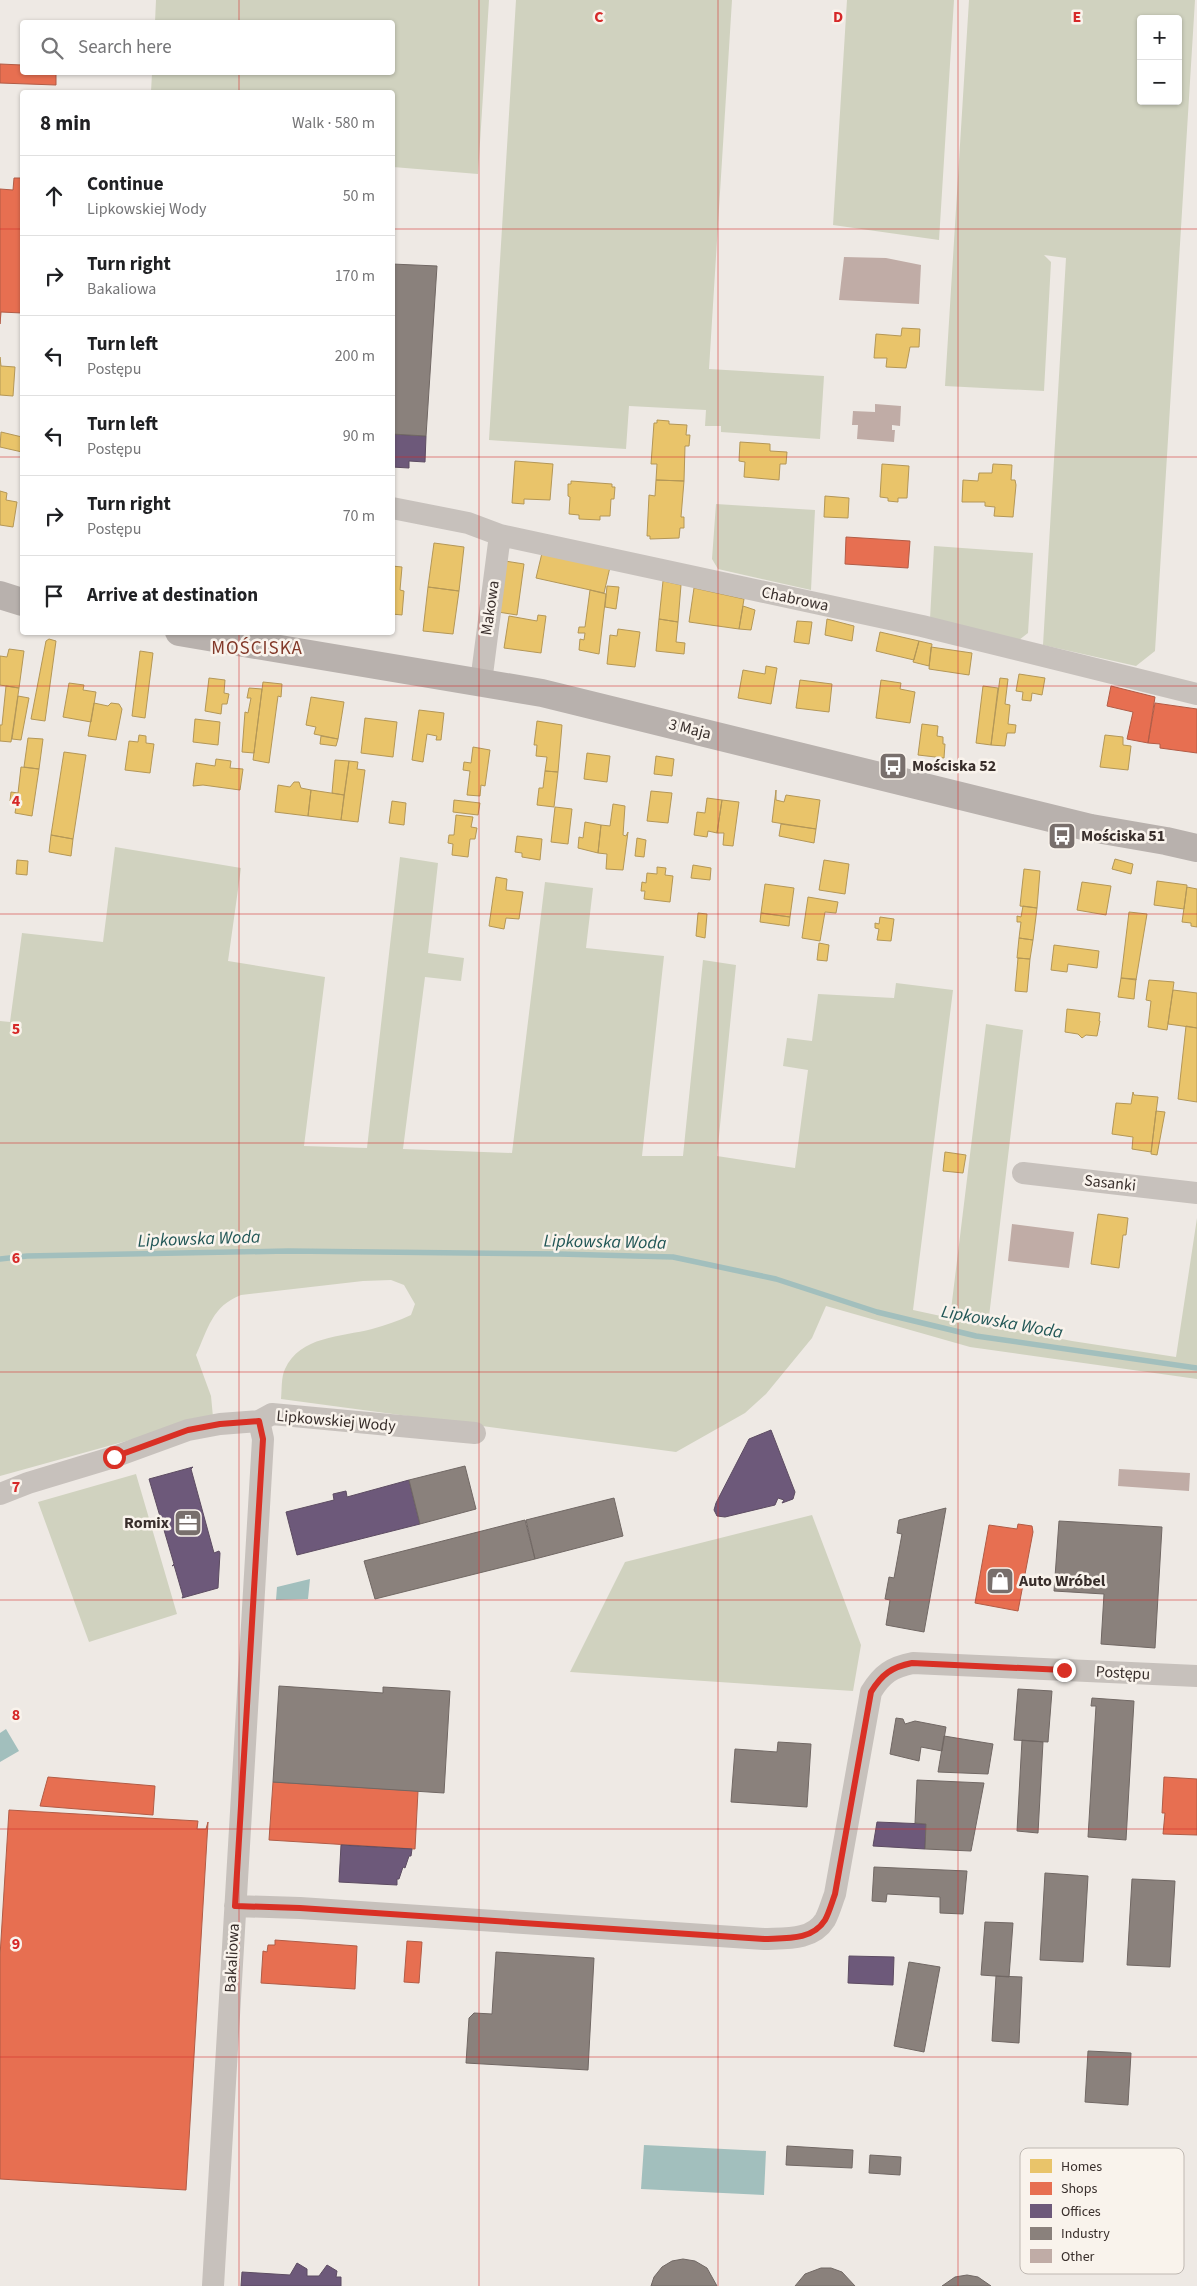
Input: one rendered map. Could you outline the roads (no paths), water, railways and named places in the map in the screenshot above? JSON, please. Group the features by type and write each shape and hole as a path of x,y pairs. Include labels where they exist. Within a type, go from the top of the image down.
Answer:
{"main road":[{"path":"0,595 20,601"},
{"name":"3 Maja","path":"197,635 542,693 1091,828 1197,848"}],"street":[{"name":"Chabrowa","path":"395,509 468,523 500,535 922,626 1197,694"},
{"name":"Makowa","path":"481,682 500,535"},
{"name":"Sasanki","path":"1023,1173 1197,1193"},
{"name":"Lipkowskiej Wody","path":"0,1494 28,1483 114,1457 188,1430 220,1424 259,1421 272,1414 475,1433"},
{"name":"Bakaliowa","path":"212,2286 263,1439 259,1421"},
{"name":"Postępu","path":"235,1906 300,1908 764,1939 792,1938 811,1934 825,1920 835,1894 871,1692 878,1680 886,1672 896,1666 912,1663 1197,1676"}],"water":[{"path":"310,1579 308,1599 276,1600 277,1587"},
{"path":"6,1729 19,1751 0,1762 0,1733"},
{"path":"644,2145 766,2151 764,2195 641,2189"}],"waterway":[{"name":"Lipkowska Woda","path":"0,1259 27,1256 288,1251 673,1257 776,1279 877,1312 976,1336 1197,1368"}],"place":[{"name":"Mościska 52","path":"893,766"},
{"name":"Mościska 51","path":"1062,836"},
{"name":"Romix","path":"188,1523"},
{"name":"Auto Wróbel","path":"1000,1581"}],"district":[{"name":"MOŚCISKA","path":"257,648"}]}
